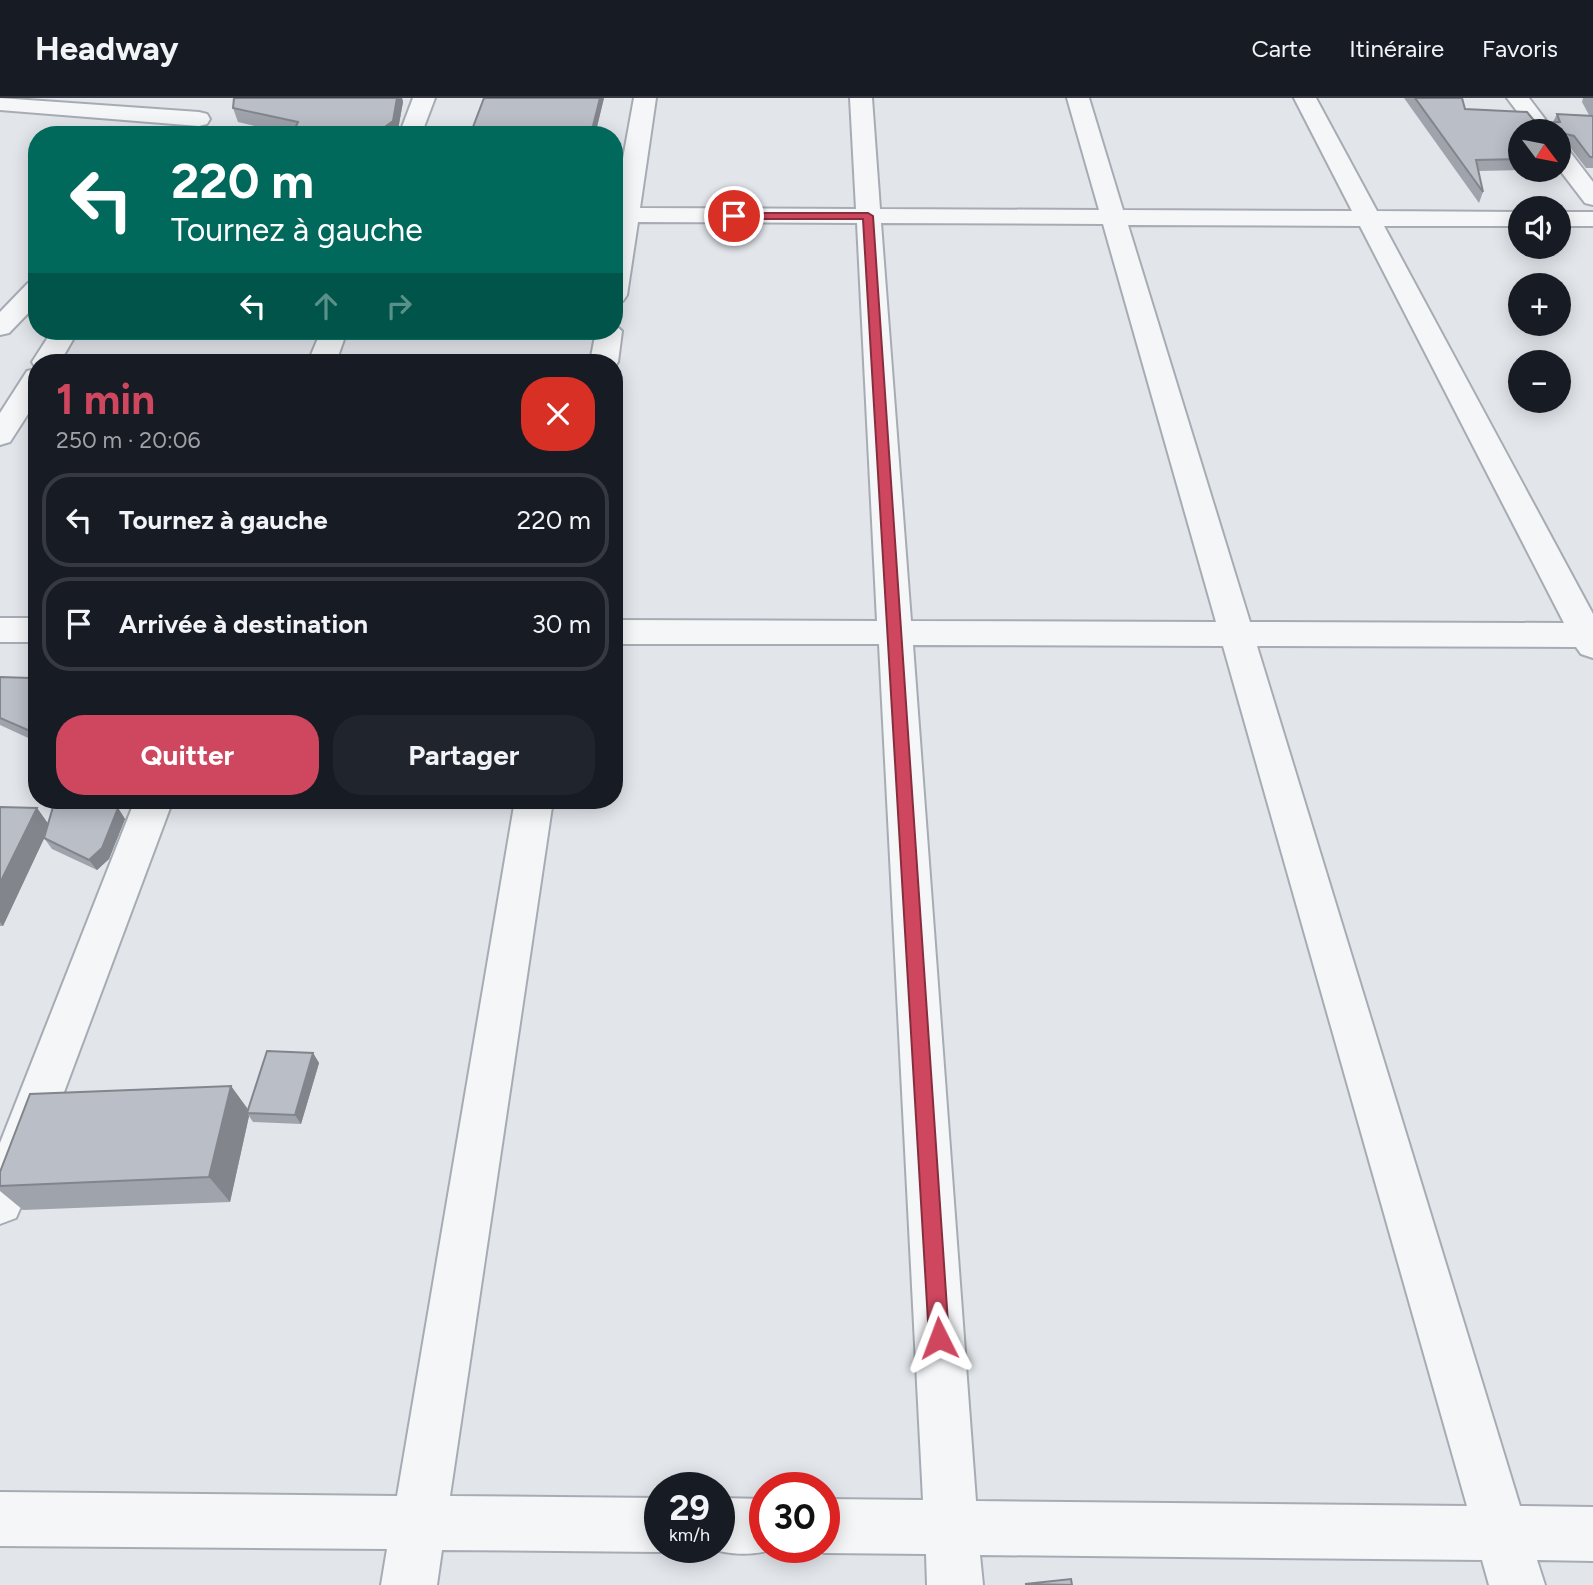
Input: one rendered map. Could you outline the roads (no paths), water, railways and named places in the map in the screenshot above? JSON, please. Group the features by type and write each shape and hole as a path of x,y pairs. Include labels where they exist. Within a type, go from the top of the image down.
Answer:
{"street":[{"path":"413,126 424,98"},
{"path":"623,205 645,98"},
{"path":"861,98 955,1585"},
{"path":"1078,98 1517,1585"},
{"path":"623,632 1591,638 1305,98"},
{"path":"1518,98 1534,119"},
{"path":"0,103 199,120"},
{"path":"1572,170 1593,198"},
{"path":"623,215 1508,219"},
{"path":"1571,219 1593,219"},
{"path":"0,327 28,298"},
{"path":"0,436 28,391"},
{"path":"0,630 28,630"},
{"path":"0,1202 151,809"},
{"path":"409,1585 533,809"},
{"path":"0,1519 644,1525"},
{"path":"840,1526 1593,1534"}]}
